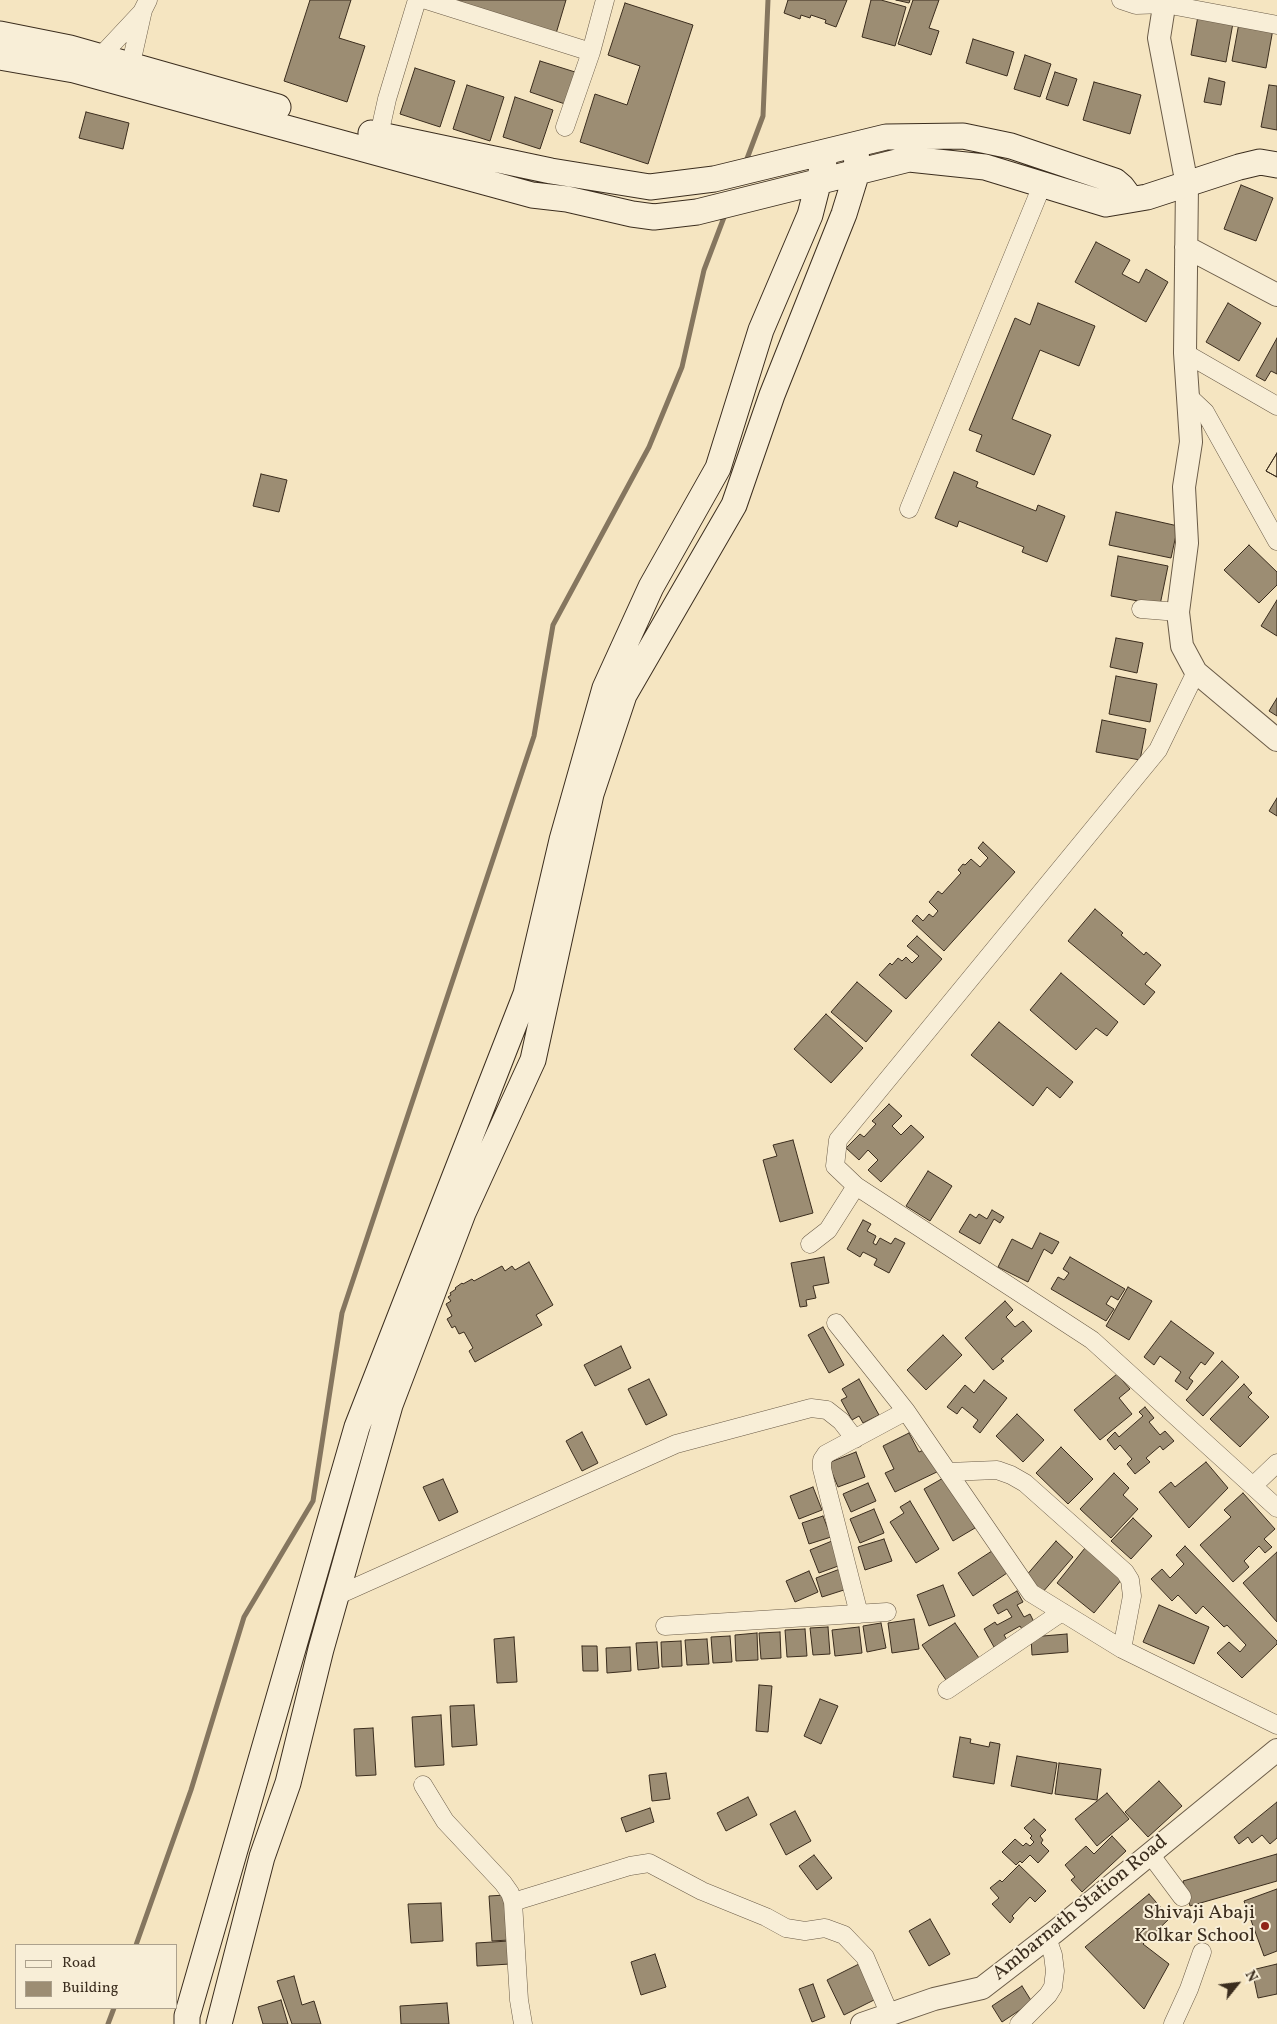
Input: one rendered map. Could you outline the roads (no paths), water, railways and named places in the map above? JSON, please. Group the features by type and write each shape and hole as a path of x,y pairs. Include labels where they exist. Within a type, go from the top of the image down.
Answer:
{"main road":[{"path":"0,34 70,48 95,66 377,143 532,195 567,199 632,214 654,217 697,212 909,159 985,167 1043,183 1106,204 1147,196 1260,162 1277,165"},
{"path":"0,57 74,70 95,66"},
{"path":"377,143 650,187 714,179 886,137 963,136 1001,144 1115,181 1122,186 1131,199"},
{"path":"219,2024 262,1857 288,1783 336,1596 390,1405 464,1214 532,1060 591,794 624,695 734,505 772,395 844,214 857,172 856,144"},
{"path":"187,2024 187,2016 357,1427 526,994 562,840 605,688 651,587 718,468 761,330 810,215 826,153"}],"street":[{"path":"377,143 387,99 417,0"},
{"path":"426,0 591,52"},
{"path":"566,127 591,52 605,0"},
{"path":"1120,0 1136,5 1165,2 1277,25"},
{"path":"1165,2 1159,38 1187,185 1185,353 1191,442 1184,487 1187,543 1178,612 1182,646 1196,672 1277,740"},
{"path":"95,66 146,5"},
{"path":"129,75 146,5"},
{"path":"909,509 1043,183"},
{"path":"1186,247 1277,294"},
{"path":"1185,353 1277,406"},
{"path":"1188,396 1204,412 1277,541"},
{"path":"1141,609 1178,612"},
{"path":"1196,672 1158,750 838,1140 835,1166 856,1186 1092,1340 1254,1485 1277,1508"},
{"path":"810,1244 828,1230 856,1186"},
{"path":"836,1323 906,1411 1032,1593 1122,1649 1277,1725"},
{"path":"336,1596 676,1444 811,1408 827,1410 841,1421 855,1439"},
{"path":"859,1614 822,1469 822,1460 826,1454 906,1411"},
{"path":"1254,1485 1277,1463"},
{"path":"948,1472 997,1470 1011,1475 1025,1483 1125,1572 1130,1580 1132,1596 1122,1649"},
{"path":"666,1626 887,1612"},
{"path":"947,1690 1062,1612"},
{"name":"Ambarnath Station Road","path":"862,2024 934,1999 982,1988 1047,1938 1277,1750"},
{"path":"423,1785 445,1821 503,1883 514,1902 519,2000 523,2024"},
{"path":"1150,1854 1182,1898"},
{"path":"514,1902 630,1866 649,1864 702,1892 766,1917 786,1928 805,1931 825,1928 844,1935 865,1957 890,2015"},
{"path":"1019,2024 1048,1995 1053,1986 1054,1963 1047,1938"},
{"path":"1173,2024 1189,1989 1202,1952"}],"waterway":[{"path":"745,164 763,116 768,0"},
{"path":"136,1944 191,1790 244,1617 313,1501 342,1313 534,736 553,625 649,447 682,367 704,270 726,212"},
{"path":"108,2024 114,2009"}],"place":[{"name":"Shivaji Abaji Kolkar School","path":"1265,1926"}]}
